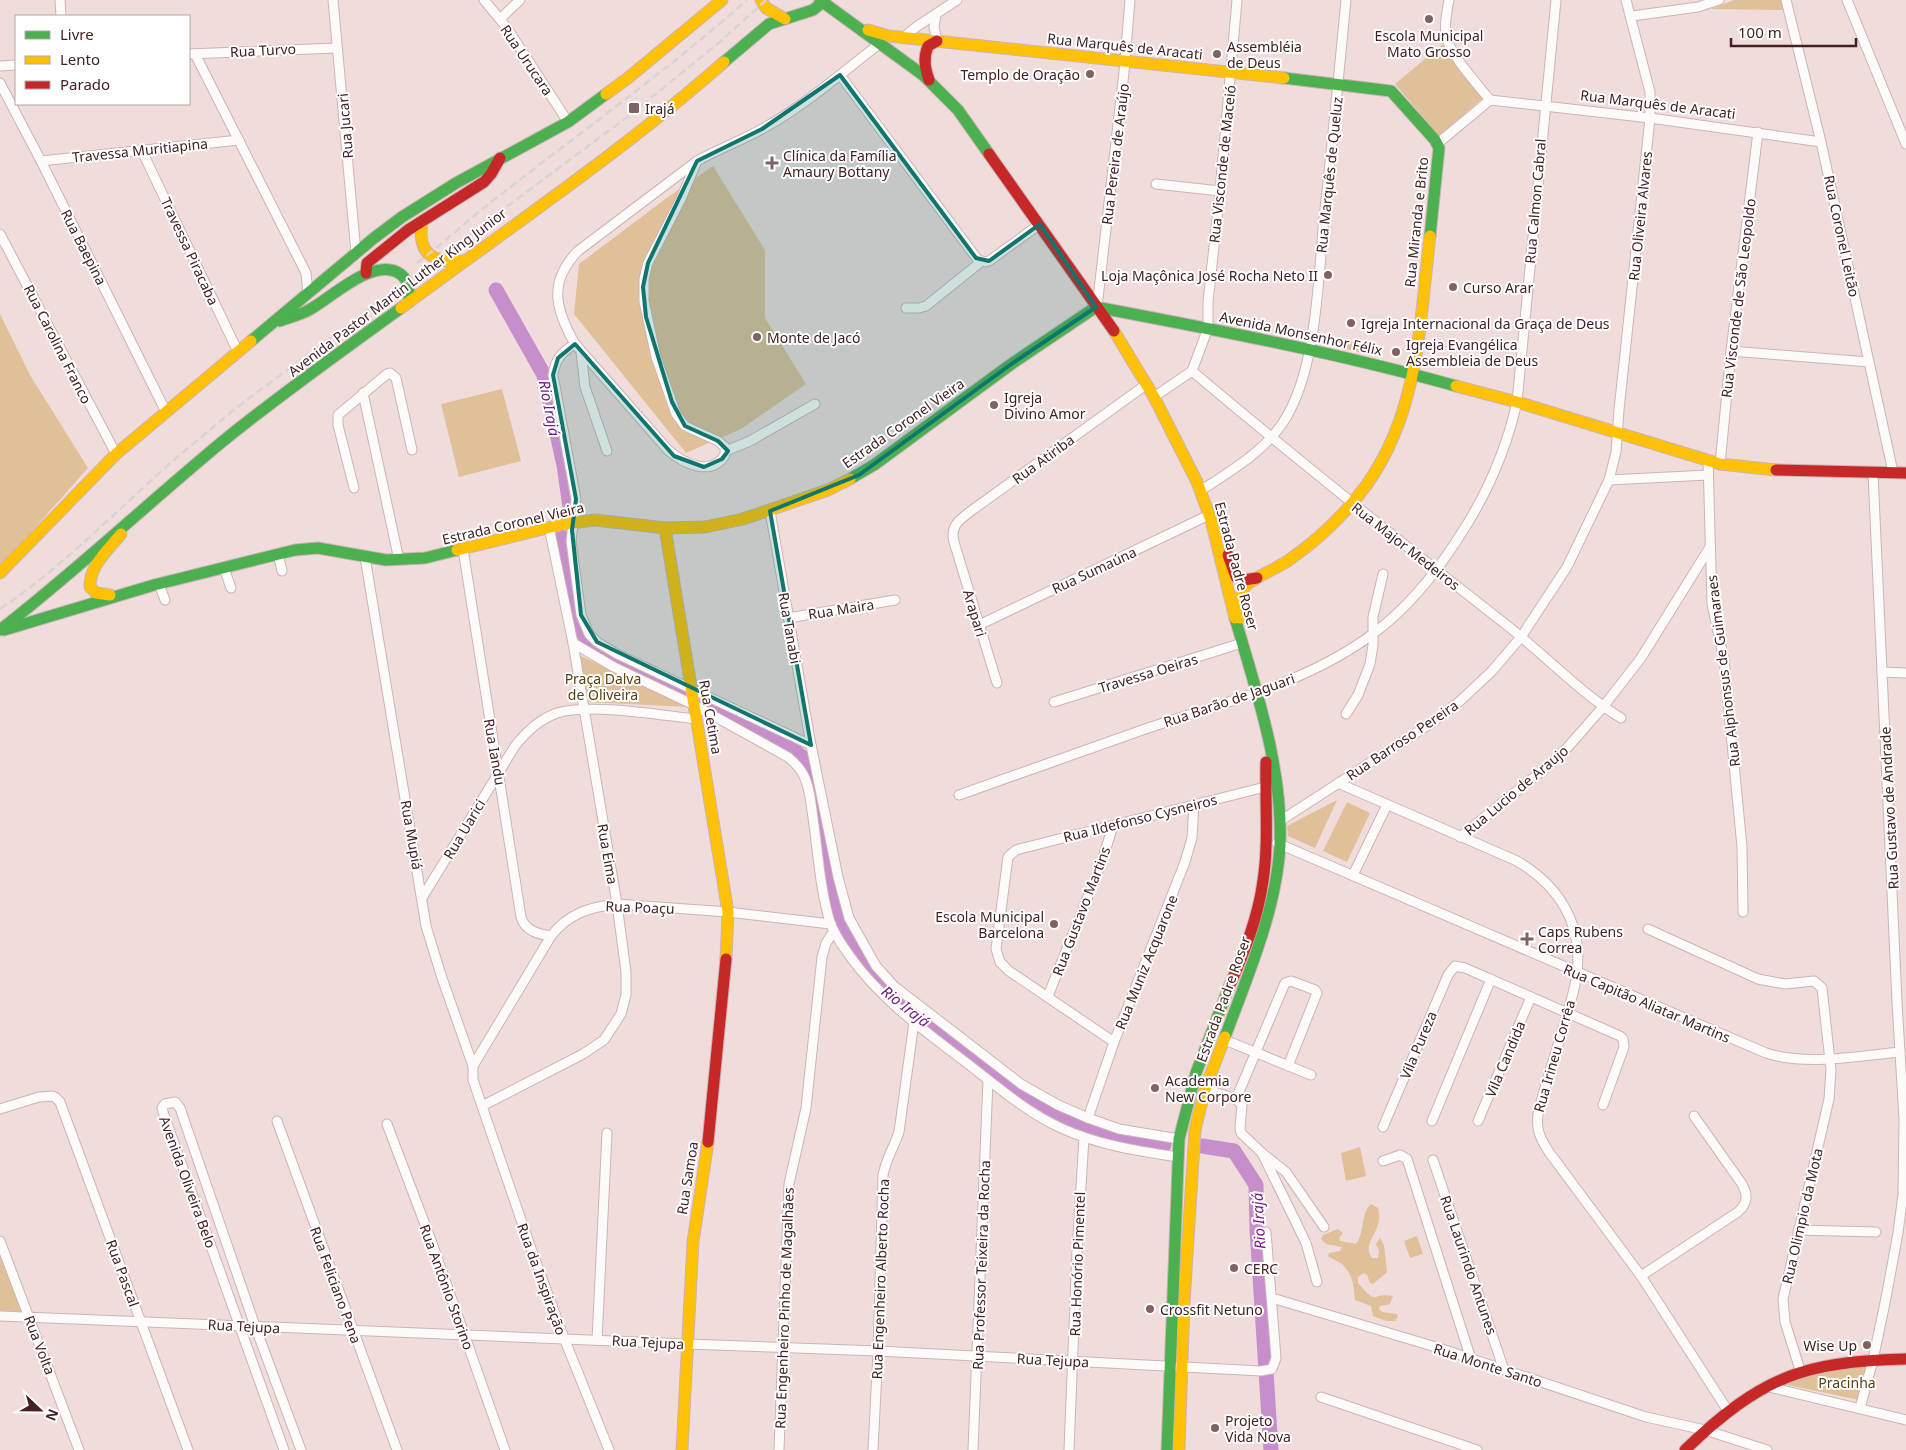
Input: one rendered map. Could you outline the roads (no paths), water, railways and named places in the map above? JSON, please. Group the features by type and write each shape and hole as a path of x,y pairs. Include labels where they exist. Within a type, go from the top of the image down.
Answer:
{"main road":[{"path":"0,573 116,454 356,253 402,217 456,183 568,122 628,78 722,0"},
{"path":"761,0 766,8 786,19"},
{"path":"840,0 853,23"},
{"path":"823,1 929,80 958,110 1040,224 1096,307"},
{"name":"Avenida Pastor Martin Luther King Junior","path":"0,631 55,587 222,441 664,113 763,28 813,10 823,1"},
{"name":"Rua Marquês de Aracati","path":"853,23 882,35 933,43 1125,61 1338,84 1391,92"},
{"path":"880,44 933,43"},
{"path":"929,80 924,56 933,43"},
{"name":"Rua Miranda e Brito","path":"1258,577 1277,568 1304,549 1353,505 1374,475 1392,440 1409,396 1414,374 1439,154 1438,144 1391,92"},
{"path":"366,273 366,263 398,236 484,182 500,158"},
{"path":"422,221 420,238 425,252 438,261 463,261"},
{"path":"270,325 310,309 366,273 388,269 401,273 405,278 410,290 409,302"},
{"name":"Avenida Monsenhor Félix","path":"1096,307 1208,328 1436,379 1720,464 1775,470 1906,473"},
{"name":"Estrada Padre Roser","path":"1096,307 1123,344 1154,396 1200,491 1210,518 1241,642 1257,693 1274,773 1280,821 1280,844 1274,888 1267,918 1225,1040 1205,1089 1195,1130 1176,1366 1167,1450"},
{"name":"Estrada Coronel Vieira","path":"0,631 120,594 295,550 314,548 365,557 399,560 425,558 573,522 606,520 665,528 705,527 770,511 828,490 859,475 1010,364 1096,307"},
{"path":"1390,368 1400,363 1417,346"},
{"path":"1417,346 1415,372 1432,376 1436,379"},
{"name":"Estrada Coronel Vieira","path":"120,594 107,595 94,592 91,589 89,580 94,570 134,518"},
{"path":"1210,518 1222,538 1236,577 1244,580 1258,577"},
{"name":"Rua Cetima","path":"665,528 728,912"},
{"path":"1241,642 1240,597 1244,588 1258,577"},
{"name":"Estrada Padre Roser","path":"1179,1450 1176,1366 1179,1139 1185,1109 1199,1062 1244,952 1258,905 1267,838 1266,738"},
{"name":"Rua Samoa","path":"682,1450 693,1242 710,1127 727,952 728,912"},
{"path":"1685,1450 1728,1411 1769,1387 1800,1373 1874,1360 1906,1359"}],"street":[{"path":"60,0 61,15"},
{"name":"Rua Jucari","path":"333,0 356,253"},
{"name":"Rua Urucara","path":"484,0 521,48 568,122"},
{"path":"500,19 520,0"},
{"path":"904,37 957,0"},
{"name":"Rua Pereira de Araújo","path":"1096,307 1125,61 1130,0"},
{"name":"Rua Visconde de Maceió","path":"1208,328 1208,302 1237,0"},
{"name":"Rua Marquês de Queluz","path":"1200,491 1232,470 1271,438 1294,402 1310,350 1346,0"},
{"path":"1438,144 1490,100 1447,41 1445,33 1449,0"},
{"name":"Rua Calmon Cabral","path":"1517,402 1544,106 1556,0"},
{"name":"Rua Oliveira Alvares","path":"1618,434 1650,118 1650,92 1632,16 1626,0"},
{"path":"1632,16 1719,0"},
{"name":"Rua Coronel Leitão","path":"1786,0 1821,142 1893,472"},
{"path":"1847,0 1906,144"},
{"path":"933,43 936,15"},
{"path":"697,161 681,199 648,264 644,279 644,301 656,357 676,414 685,426 718,441 726,451 726,455 718,463 704,467 687,463 674,456 581,352 564,324 558,297 560,277 565,266 578,251 697,161 762,129 840,75 880,44"},
{"name":"Rua Turvo","path":"192,54 337,48"},
{"path":"192,54 239,140 306,273 308,293"},
{"path":"0,66 15,65"},
{"path":"840,75 976,258 982,261 989,261 1040,224"},
{"name":"Rua Baepina","path":"0,83 166,412"},
{"name":"Rua Marquês de Aracati","path":"1490,100 1650,118 1821,142"},
{"name":"Rua Visconde de São Leopoldo","path":"1720,464 1731,351 1758,132"},
{"name":"Travessa Muritiapina","path":"41,161 239,140"},
{"name":"Travessa Piracaba","path":"141,149 238,352"},
{"path":"1156,184 1220,191"},
{"name":"Rua Carolina Franco","path":"0,234 116,454"},
{"path":"906,308 926,306 982,261"},
{"path":"306,273 323,280"},
{"path":"1154,396 1192,371 1208,328"},
{"path":"575,344 558,358 553,375 575,493 576,508 571,541 574,572 581,615 590,634 605,648 811,745"},
{"path":"1731,351 1869,362"},
{"path":"581,352 585,387 606,451"},
{"name":"Rua Major Medeiros","path":"1192,371 1353,505 1521,637 1603,707 1621,718"},
{"path":"354,488 337,420 341,411 387,374 394,375 412,450"},
{"name":"Rua Atiriba","path":"954,542 952,536 954,526 962,518 1147,384"},
{"path":"363,393 399,560"},
{"name":"Rua Barão de Jaguari","path":"959,795 1149,728 1257,693 1311,670 1374,634 1437,571 1468,524 1492,477 1506,444 1517,402"},
{"path":"726,451 756,438 815,404"},
{"name":"Rua Barroso Pereira","path":"1280,821 1433,722 1492,672 1521,637 1566,568 1609,480 1618,434"},
{"name":"Rua Alphonsus de Guimaraes","path":"1708,460 1712,604 1724,660 1742,847 1743,912"},
{"name":"Rua Gustavo de Andrade","path":"1860,1408 1874,1360 1902,1211 1905,1119 1900,1052 1873,473"},
{"path":"1609,480 1708,475"},
{"name":"Rua Tanabi","path":"770,511 811,745 843,897 849,918 876,966 894,986 917,1005 1021,1084 1058,1105 1119,1129 1179,1139"},
{"name":"Rua Sumaúna","path":"979,625 1210,518"},
{"name":"Rua Eima","path":"482,1106 582,1054 604,1040 621,1014 626,995 626,972 617,904 573,643 549,527"},
{"name":"Arapari","path":"954,542 997,684"},
{"name":"Rua Lucio de Araujo","path":"1460,837 1549,765 1567,748 1603,707 1641,658 1710,547"},
{"name":"Rua Iandu","path":"463,549 523,922 533,931 551,936"},
{"path":"278,554 282,571"},
{"name":"Rua Mupiá","path":"365,557 430,941 473,1066 473,1080 482,1106"},
{"path":"224,568 232,588"},
{"path":"1346,714 1358,695 1372,655 1373,617 1383,574"},
{"path":"159,584 164,600"},
{"name":"Rua Maira","path":"788,618 895,600"},
{"name":"Travessa Oeiras","path":"1054,702 1241,642"},
{"path":"573,643 614,666 694,705 788,757 803,774 809,795 824,892 832,927 854,962 876,989 914,1022 1014,1101 1037,1116 1084,1138 1142,1152 1178,1157"},
{"path":"1882,672 1906,673"},
{"name":"Rua Uarici","path":"422,898 515,746 536,725 557,714 584,710 618,711 696,719"},
{"name":"Rua Irineu Corrêa","path":"1338,783 1517,861 1546,881 1566,909 1574,927 1577,973 1568,1013 1536,1119 1538,1132 1549,1152 1641,1276 1728,1411"},
{"name":"Rua Ildefonso Cysneiros","path":"1048,996 1010,971 997,957 996,949 1006,862 1010,853 1265,787"},
{"name":"Rua Muniz Acquarone","path":"1088,1118 1114,1042 1185,862 1192,838 1194,804"},
{"path":"1354,875 1387,804"},
{"name":"Rua Gustavo Martins","path":"1048,996 1101,864 1113,826"},
{"name":"Rua Capitão Aliatar Martins","path":"1267,838 1766,1053 1787,1058 1830,1058 1900,1052"},
{"name":"Rua Poaçu","path":"473,1066 551,936 562,924 576,914 600,905 617,904 728,912 832,927"},
{"name":"Rua Engenheiro Pinho de Magalhães","path":"778,1450 784,1347 789,1184 806,1108 822,957 832,927"},
{"name":"Rua Olimpio da Mota","path":"1648,928 1758,979 1776,984 1814,980 1822,988 1830,1058 1827,1109 1785,1288 1783,1310 1788,1337 1800,1373"},
{"name":"Vila Pureza","path":"1384,1127 1448,975 1457,966 1490,979"},
{"path":"1432,1121 1490,979 1615,1033 1623,1039 1622,1054 1603,1105"},
{"path":"1236,1099 1285,983 1291,981 1315,990 1316,997 1288,1066"},
{"path":"1048,996 1114,1042"},
{"name":"Vila Candida","path":"1478,1121 1531,997"},
{"name":"Rua Engenheiro Alberto Rocha","path":"873,1450 885,1164 896,1143 899,1132 914,1022"},
{"path":"1225,1040 1310,1075"},
{"name":"Rua Professor Teixeira da Rocha","path":"973,1450 988,1080"},
{"path":"1205,1089 1236,1099 1242,1105 1241,1134 1286,1172 1324,1226"},
{"name":"Rua Pascal","path":"0,1109 39,1097 55,1097 60,1102 188,1450"},
{"name":"Avenida Oliveira Belo","path":"284,1450 164,1114 162,1108 165,1104 175,1102 180,1108 300,1450"},
{"name":"Rua da Inspiração","path":"482,1106 564,1338 609,1450"},
{"path":"1641,1276 1738,1212 1746,1200 1746,1191 1742,1184 1694,1116"},
{"name":"Rua Feliciano Pena","path":"277,1121 397,1450"},
{"name":"Rua Antônio Storino","path":"387,1124 505,1450"},
{"path":"597,1340 607,1133"},
{"name":"Rua Honório Pimentel","path":"1069,1450 1077,1251 1084,1138"},
{"path":"1262,1153 1302,1233 1317,1282"},
{"path":"1383,1160 1400,1155 1407,1159 1470,1359"},
{"name":"Rua Laurindo Antunes","path":"1433,1160 1504,1370"},
{"path":"1798,1230 1876,1232"},
{"name":"Rua Tejupa","path":"0,1316 878,1351 1265,1371 1272,1369 1275,1363 1266,1232"},
{"name":"Rua Volta","path":"0,1240 79,1450"},
{"name":"Rua Monte Santo","path":"1272,1298 1470,1359 1646,1417 1705,1430 1767,1450"},
{"path":"1769,1387 1906,1420"},
{"path":"1321,1396 1477,1450"}],"waterway":[{"name":"Rio Irajá","path":"496,290 544,375 564,465 570,507"},
{"name":"Rio Irajá","path":"562,537 576,623 590,643 600,651 688,694"},
{"name":"Rio Irajá","path":"707,702 760,729 788,746 799,754 807,764 813,776 830,877 840,921 857,957 880,986 1008,1085 1045,1109 1069,1121 1106,1134 1164,1145"},
{"name":"Rio Irajá","path":"1202,1146 1234,1151 1256,1185 1271,1450"}],"railway":[{"path":"417,263 489,204 656,76 747,0"},
{"path":"0,609 46,575 174,460 236,408 630,115 721,41 766,0"}],"place":[{"name":"Escola Municipal Mato Grosso","path":"1429,19"},
{"name":"Assembléia de Deus","path":"1217,54"},
{"name":"Templo de Oração","path":"1090,74"},
{"name":"Irajá","path":"634,108"},
{"name":"Clínica da Família Amaury Bottany","path":"772,163"},
{"name":"Loja Maçônica José Rocha Neto II","path":"1328,275"},
{"name":"Curso Arar","path":"1453,287"},
{"name":"Igreja Internacional da Graça de Deus","path":"1351,323"},
{"name":"Monte de Jacó","path":"757,337"},
{"name":"Igreja Evangélica Assembleia de Deus","path":"1396,352"},
{"name":"Igreja Divino Amor","path":"994,405"},
{"name":"Escola Municipal Barcelona","path":"1054,924"},
{"name":"Caps Rubens Correa","path":"1527,939"},
{"name":"Academia New Corpore","path":"1155,1088"},
{"name":"CERC","path":"1234,1268"},
{"name":"Crossfit Netuno","path":"1150,1309"},
{"name":"Wise Up","path":"1867,1345"},
{"name":"Projeto Vida Nova","path":"1215,1428"}],"park label":[{"name":"Praça Dalva de Oliveira","path":"603,686"},
{"name":"Pracinha","path":"1847,1382"}]}
